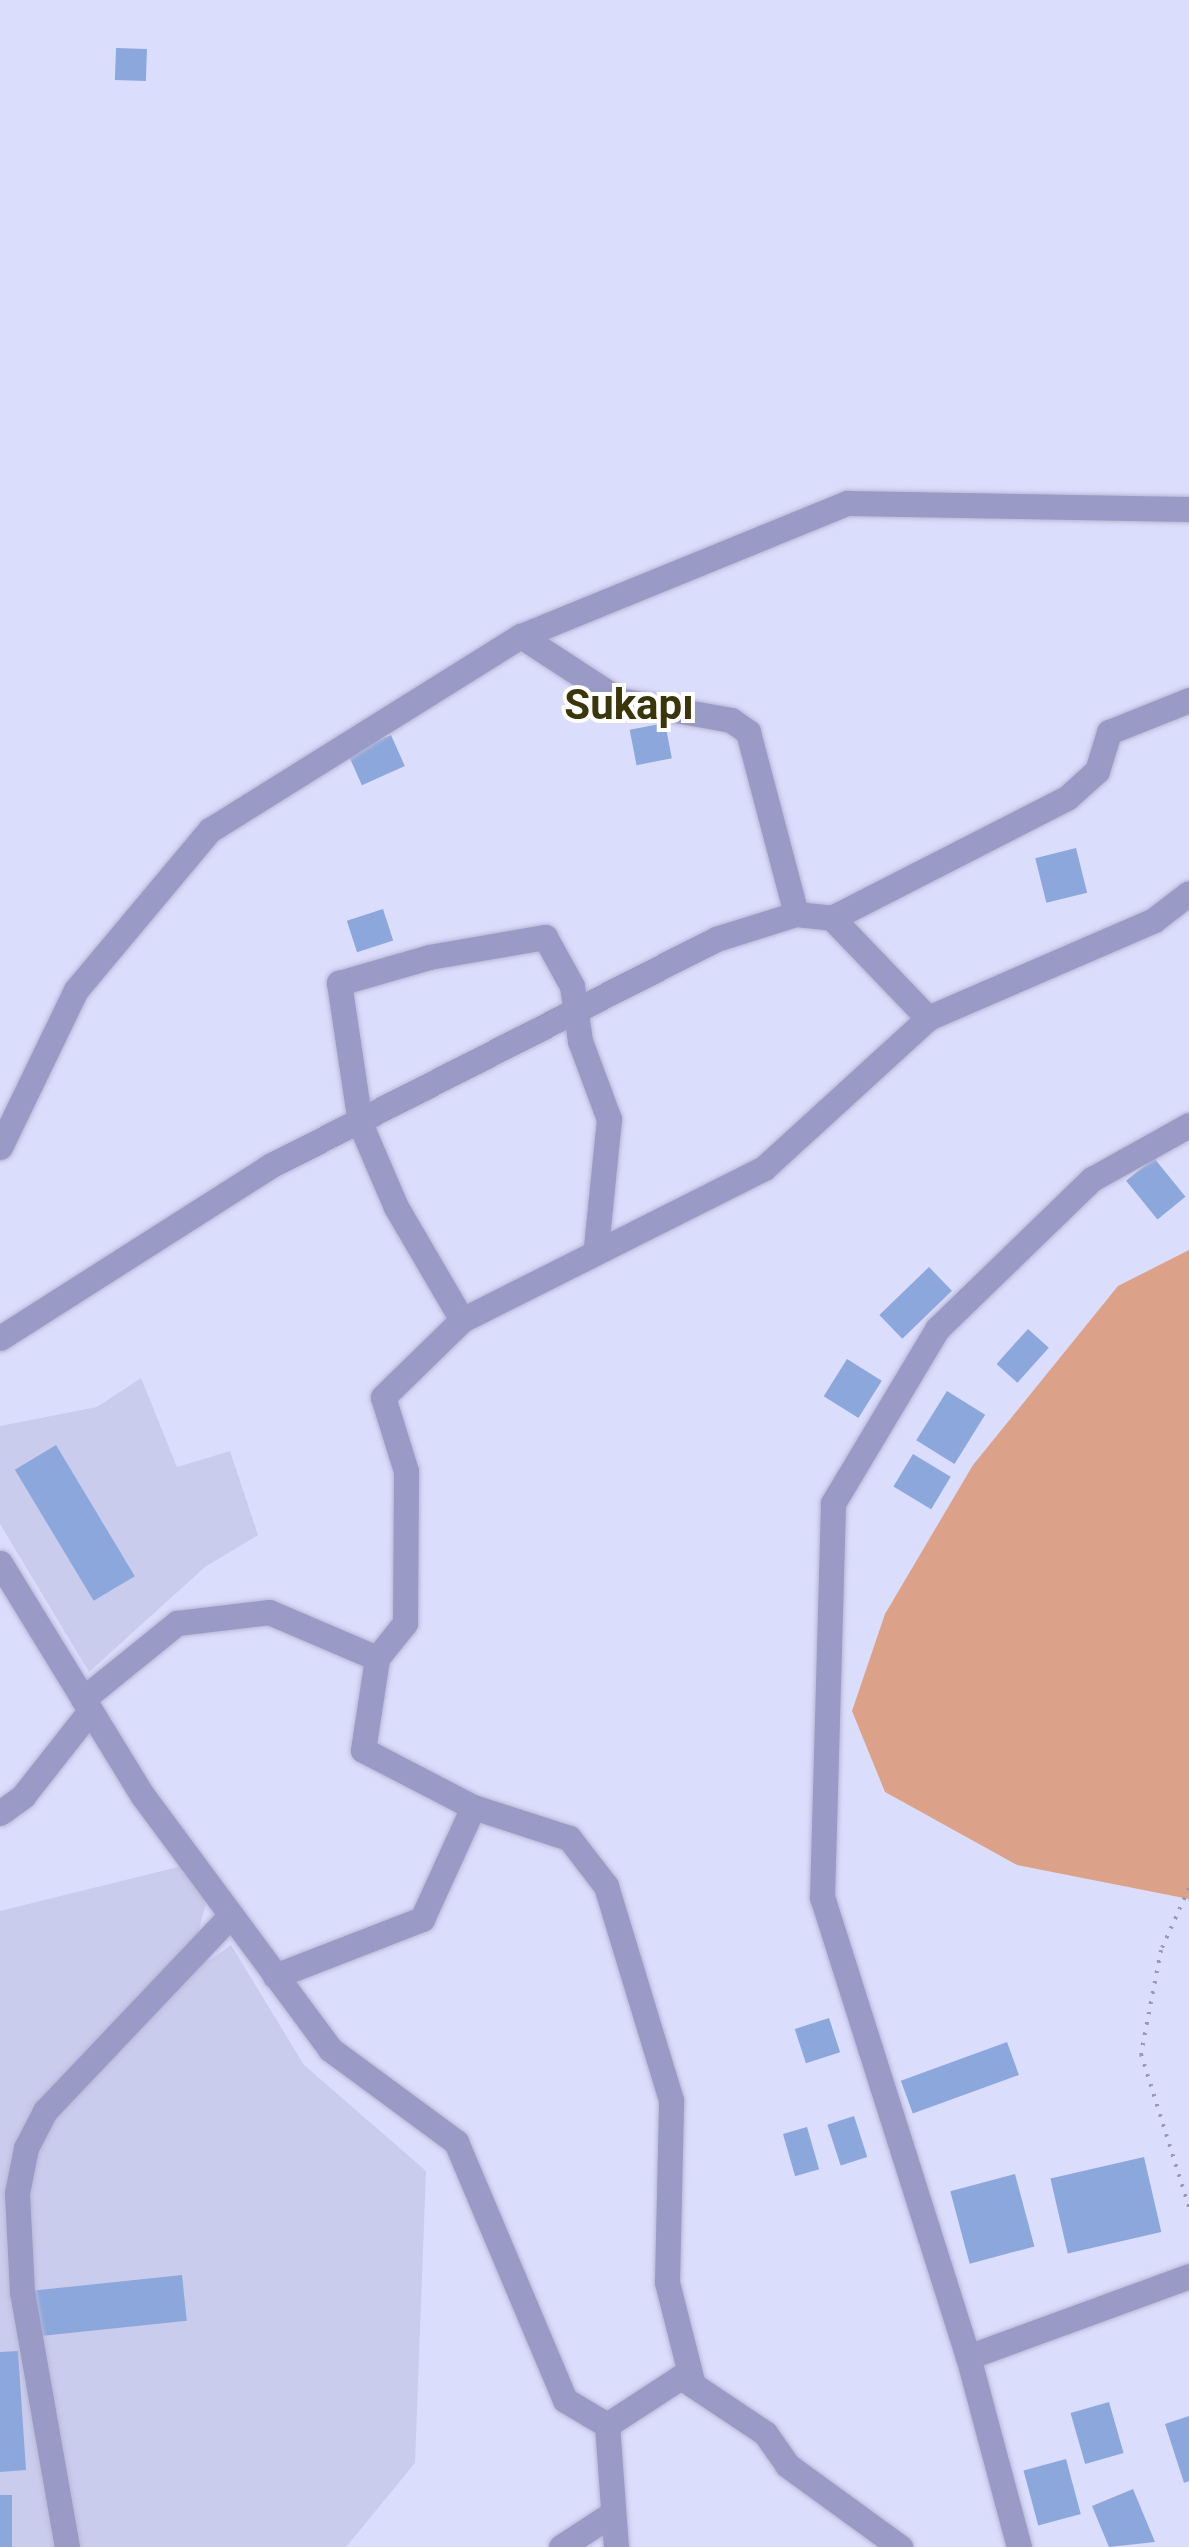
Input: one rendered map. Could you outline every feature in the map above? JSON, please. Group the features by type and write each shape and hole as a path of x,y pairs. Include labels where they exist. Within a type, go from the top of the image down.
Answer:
{"street":[{"path":"0,1148 76,990 210,830 521,636 847,503 1189,509"},
{"path":"521,636 619,700 731,720 748,732 796,914"},
{"path":"0,1338 268,1167 576,1015 716,939 796,914 832,918 1068,797 1097,771 1109,732 1189,700"},
{"path":"693,2385 666,2282 671,2100 606,1886 569,1838 473,1807 362,1750 377,1658 405,1623 406,1471 384,1397 462,1320 596,1247 764,1168 928,1018 1154,920 1189,892"},
{"path":"832,918 928,1018"},
{"path":"462,1320 396,1206 360,1123 339,983 428,957 545,937 572,986 576,1015 609,1119 596,1247"},
{"path":"1020,2547 968,2357 822,1898 833,1503 937,1329 1092,1178 1189,1125"},
{"path":"0,1563 87,1705 231,1915 330,2049 456,2142 565,2400 607,2425"},
{"path":"0,1814 23,1796 87,1705 177,1623 269,1612 377,1658"},
{"path":"276,1976 422,1919 473,1807"},
{"path":"68,2547 22,2292 18,2193 26,2148 45,2111 231,1915"},
{"path":"968,2357 1178,2281"},
{"path":"607,2425 681,2377 765,2433 787,2465 900,2547"},
{"path":"607,2425 610,2515 616,2547"},
{"path":"561,2547 610,2515"}],"path":[{"path":"1189,1888 1161,1950 1141,2054 1189,2207"}],"shaded area":[{"path":"1189,1250 1189,1899 1017,1865 885,1792 852,1711 885,1614 973,1465 1118,1286"},
{"path":"141,1378 177,1467 230,1451 258,1535 205,1567 89,1672 0,1524 0,1426 97,1407"},
{"path":"182,1866 206,1903 196,1942 210,1960 231,1945 304,2065 426,2171 415,2463 346,2547 0,2547 0,1911"}],"building":[{"path":"116,48 147,49 146,81 115,80"},
{"path":"665,723 672,758 637,765 630,730"},
{"path":"391,735 405,766 362,785 348,754"},
{"path":"1076,848 1087,893 1046,903 1035,858"},
{"path":"383,909 393,940 357,952 347,921"},
{"path":"1154,1158 1185,1197 1157,1220 1126,1181"},
{"path":"929,1267 952,1291 902,1339 879,1315"},
{"path":"1028,1329 1049,1348 1017,1383 997,1364"},
{"path":"847,1359 882,1381 858,1418 824,1396"},
{"path":"947,1391 985,1415 954,1464 916,1440"},
{"path":"56,1445 135,1576 94,1601 15,1470"},
{"path":"913,1454 951,1477 931,1509 893,1487"},
{"path":"829,2018 840,2052 806,2063 795,2029"},
{"path":"1007,2042 1019,2075 913,2114 901,2081"},
{"path":"854,2116 867,2157 841,2166 827,2125"},
{"path":"807,2127 819,2169 795,2176 783,2134"},
{"path":"1144,2157 1161,2232 1068,2254 1050,2179"},
{"path":"1015,2174 1034,2246 970,2264 950,2191"},
{"path":"182,2275 187,2321 39,2336 34,2291"},
{"path":"18,2351 26,2470 0,2472 0,2352"},
{"path":"1109,2402 1124,2453 1085,2464 1071,2413"},
{"path":"1189,2416 1189,2481 1184,2483 1165,2424"},
{"path":"1066,2459 1081,2514 1038,2525 1023,2470"},
{"path":"1133,2489 1155,2542 1109,2547 1092,2506"},
{"path":"0,2495 12,2495 12,2547 0,2547"}],"district":[{"name":"Sukapı","path":"629,705"}]}
